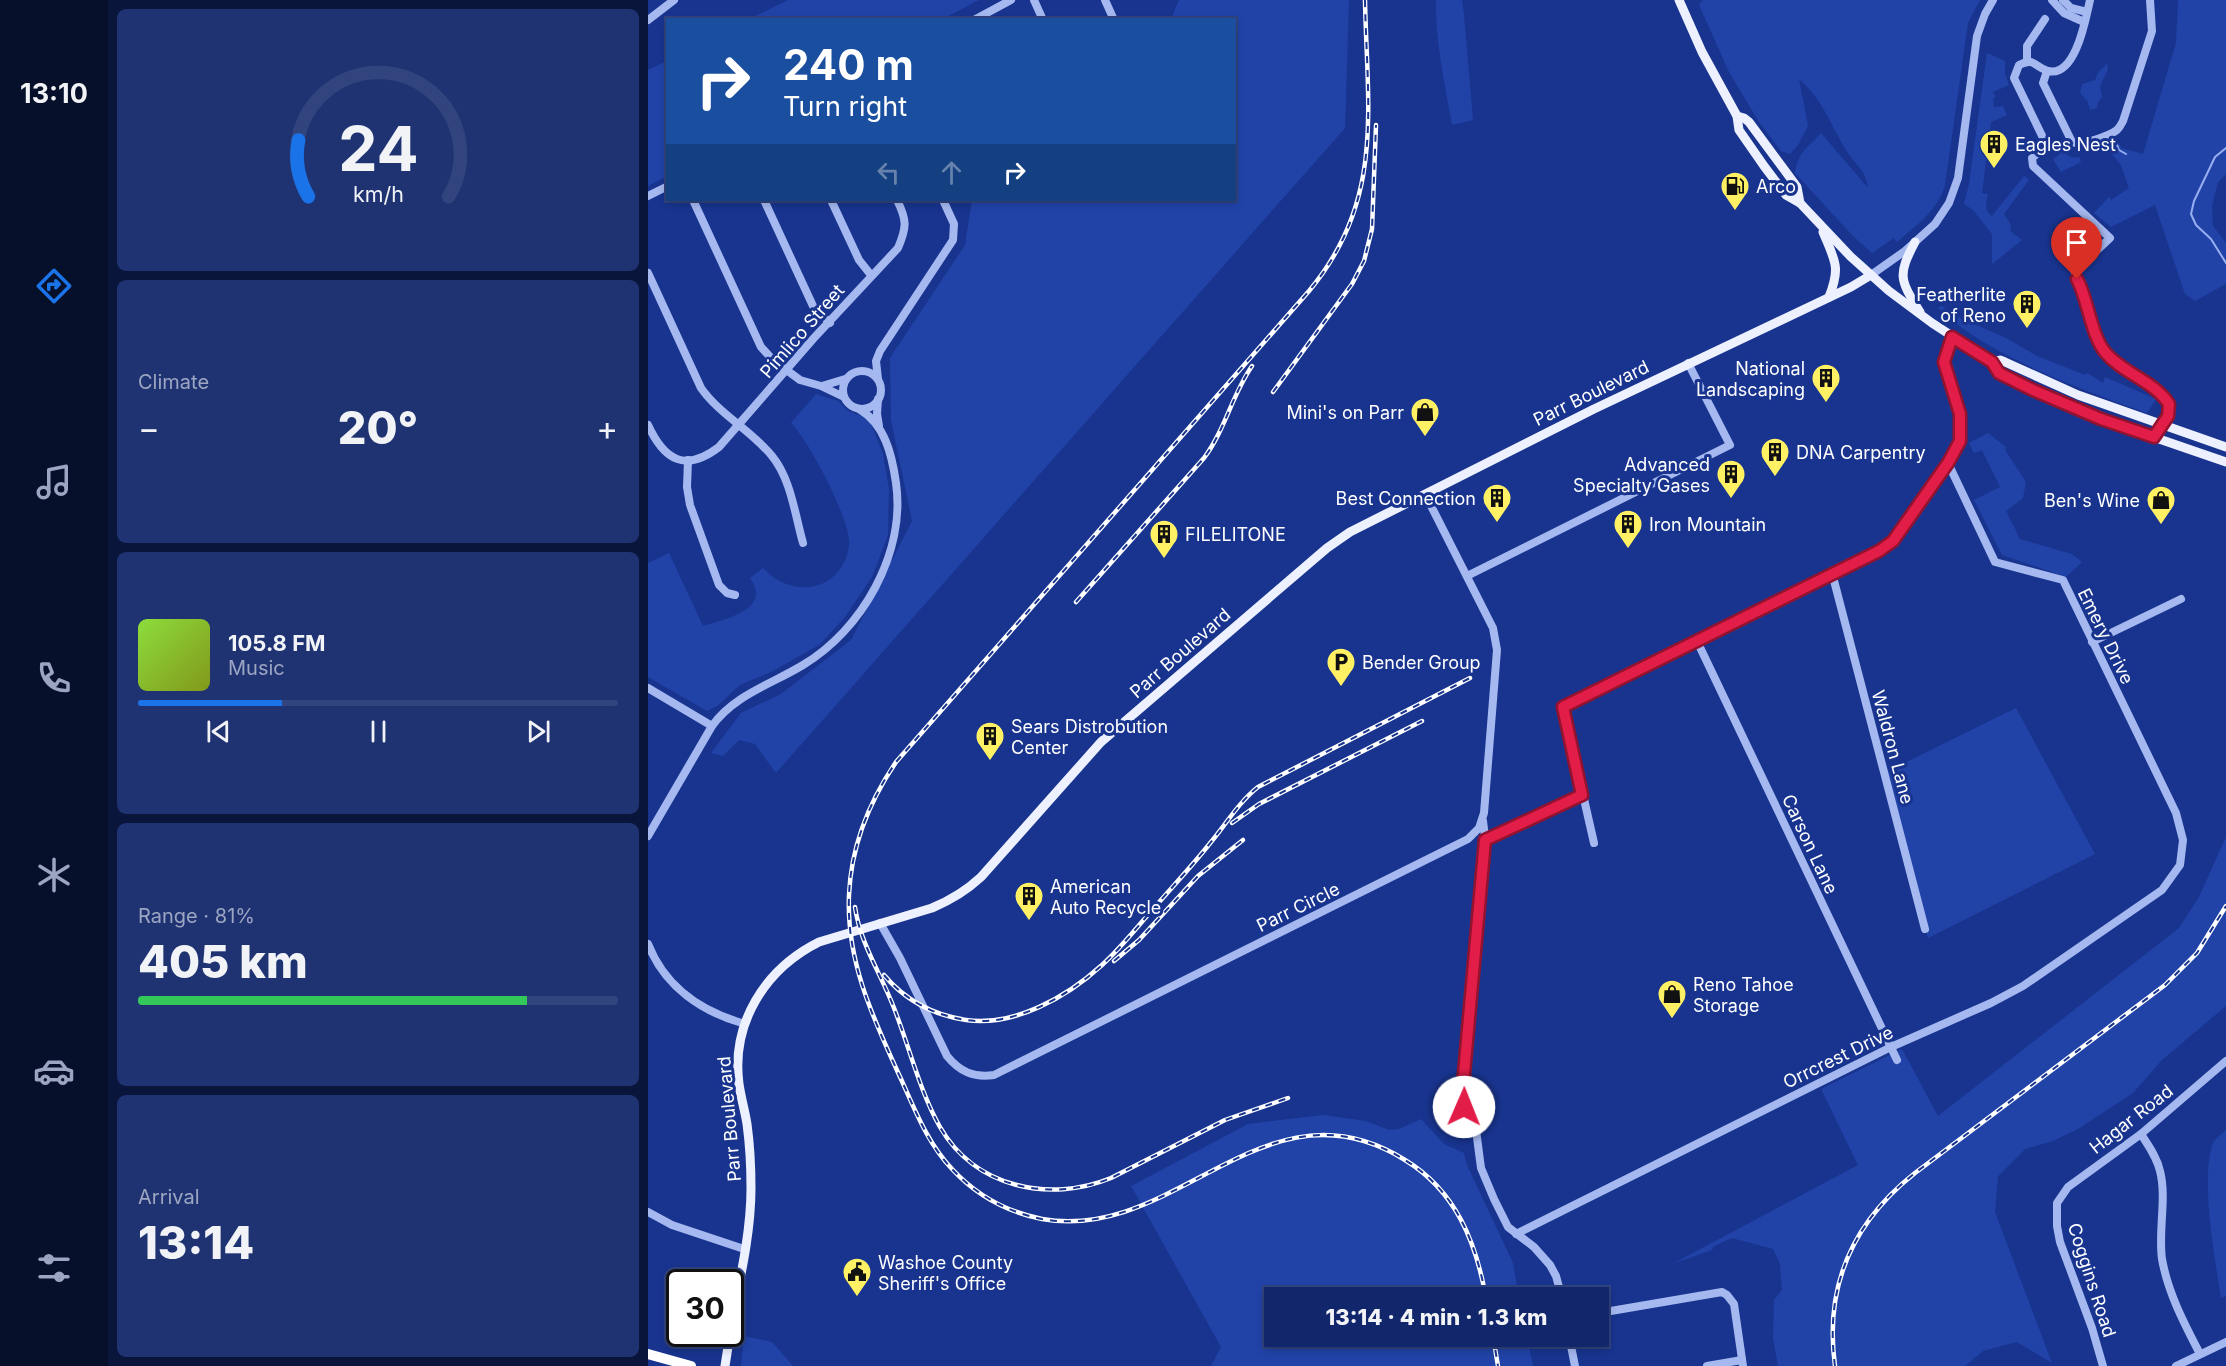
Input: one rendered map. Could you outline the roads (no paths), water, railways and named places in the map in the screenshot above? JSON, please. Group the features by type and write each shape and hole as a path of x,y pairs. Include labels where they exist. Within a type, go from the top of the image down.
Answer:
{"highway":[{"path":"648,1354 691,1366"}],"main road":[{"path":"1679,0 1702,52 1737,116 1749,122 1797,187 1800,203 1871,275 1952,337 1992,362 1999,373 2101,419 2226,462"},
{"path":"1820,224 1836,266 1835,281 1829,297"},
{"path":"1915,242 1905,260 1902,276 1906,289 1923,316"},
{"name":"Parr Boulevard","path":"741,1269 749,1220 751,1181 750,1145 738,1068 739,1053 745,1024 759,994 790,959 819,942 932,908 958,896 970,887 1087,757 1119,726 1327,548 1350,532 1688,363 1871,275"},
{"path":"1992,362 2000,360 2078,395 2226,447"},
{"name":"Parr Boulevard","path":"725,1366 728,1347"}],"street":[{"path":"648,20 674,0"},
{"path":"978,18 1011,0"},
{"path":"1034,0 1042,18"},
{"path":"1105,0 1113,18"},
{"path":"1871,275 1915,242 1943,214 1955,189 1977,36 1985,14 1994,0"},
{"path":"2052,0 2064,14 2084,22"},
{"path":"2063,0 2072,8 2087,12"},
{"path":"2023,63 2034,63 2047,71 2053,71 2067,63 2079,43 2090,0"},
{"path":"2047,71 2043,83 2072,142 2077,145 2084,144 2117,129 2122,121 2152,31 2150,0"},
{"path":"2045,19 2027,46 2023,63 2014,78 2047,146 2032,158 2031,162 2110,238 2076,270 2075,274 2103,350 2122,369 2145,383 2169,404 2169,411 2154,437"},
{"path":"648,196 666,187"},
{"path":"693,201 757,340 773,360 800,380 821,386 844,397"},
{"path":"764,201 813,306 830,323"},
{"path":"831,201 859,260 871,275"},
{"name":"Pimlico Street","path":"688,460 708,455 719,447 871,275 898,248 906,230 904,214 898,201"},
{"path":"648,834 712,726 734,702 805,664 824,649 845,630 872,593 891,546 897,507 894,470 877,414 881,391 876,361 880,351 953,240 954,224 943,201"},
{"path":"648,273 701,388 715,404 767,450 779,467 785,480 803,543"},
{"path":"1594,843 1563,707 1879,551 1893,541 1957,449 1962,432 1960,414 1944,362 1952,337"},
{"path":"821,386 845,379 876,361"},
{"path":"1467,576 1730,445 1688,363"},
{"path":"861,370 873,374 878,379"},
{"path":"845,379 842,388 848,403 872,418 880,428"},
{"path":"859,409 871,406 878,399"},
{"path":"648,425 662,449 675,458 688,460 688,494 694,519 719,585 727,593 735,595"},
{"name":"Emery Drive","path":"1948,463 1995,562 2063,580 2176,813 2183,840 2180,865 2162,890"},
{"path":"1425,494 1493,628 1497,650 1482,820 1485,840 1462,1097 1466,1112 1476,1130 1481,1168 1504,1220 1550,1265 1559,1287"},
{"name":"Waldron Lane","path":"1832,573 1925,930"},
{"path":"2092,642 2181,599"},
{"name":"Carson Lane","path":"1697,641 1897,1060"},
{"path":"648,688 712,726"},
{"path":"1485,840 1582,795"},
{"name":"Parr Circle","path":"880,923 900,958 947,1056 960,1069 969,1073 994,1075 1468,839 1479,828 1482,820"},
{"name":"Orrcrest Drive","path":"1516,1234 1891,1047 1991,1004 2023,986 2162,890"},
{"path":"648,944 661,967 687,996 702,1008 720,1017 745,1024"},
{"name":"Hagar Road","path":"2057,1203 2068,1187 2141,1134 2226,1061"},
{"path":"2141,1134 2156,1158 2161,1172 2162,1258 2170,1288 2180,1316 2200,1354"},
{"name":"Coggins Road","path":"2057,1203 2060,1242 2092,1328 2103,1366"},
{"path":"648,1212 672,1225 744,1249"},
{"path":"1609,1311 1717,1292 1729,1297 1734,1304 1742,1363 1707,1366"},
{"path":"2176,1366 2226,1342"},
{"path":"1571,1347 1575,1366"}],"waterway":[{"path":"2117,145 2119,150 2126,154"},
{"path":"2226,148 2215,157 2194,201 2191,214 2196,225 2211,239 2226,263"}],"railway":[{"path":"1365,0 1368,79 1366,152 1361,188 1350,222 1333,257 1309,291 896,762 870,809 858,842 850,877 849,920 857,967 872,1013 923,1126 936,1149 952,1169 971,1187 993,1201 1017,1212 1042,1219 1091,1220 1136,1208 1264,1147 1308,1136 1355,1139 1405,1160 1438,1187 1461,1220 1476,1257 1484,1287"},
{"path":"1273,392 1352,284 1364,261 1372,229 1376,125"},
{"path":"1076,602 1204,458 1218,436 1252,366"},
{"path":"884,975 910,999 954,1018 984,1021 1003,1019 1039,1007 1073,988 1109,958 1197,859 1239,806 1258,787 1470,678"},
{"path":"1232,823 1259,804 1422,721"},
{"path":"1114,961 1139,940 1198,876 1243,840"},
{"path":"1835,1366 1834,1309 1839,1283 1848,1258 1875,1213 1893,1192 1915,1173 2165,985 2197,953 2226,906"},
{"path":"855,907 866,946 894,1008 921,1084 940,1127 955,1148 993,1177 1016,1185 1039,1189 1063,1189 1088,1185 1111,1178 1225,1120 1288,1098"},
{"path":"1495,1347 1498,1366"}],"place":[{"name":"Eagles Nest","path":"1994,170"},
{"name":"Arco","path":"1735,212"},
{"name":"Featherlite of Reno","path":"2027,330"},
{"name":"National Landscaping","path":"1826,404"},
{"name":"Mini's on Parr","path":"1425,438"},
{"name":"DNA Carpentry","path":"1775,478"},
{"name":"Advanced Specialty Gases","path":"1731,500"},
{"name":"Best Connection","path":"1497,524"},
{"name":"Ben's Wine","path":"2161,526"},
{"name":"Iron Mountain","path":"1628,550"},
{"name":"FILELITONE","path":"1164,560"},
{"name":"Bender Group","path":"1341,688"},
{"name":"Sears Distrobution Center","path":"990,762"},
{"name":"American Auto Recycle","path":"1029,922"},
{"name":"Reno Tahoe Storage","path":"1672,1020"},
{"name":"Washoe County Sheriff's Office","path":"857,1298"}]}
